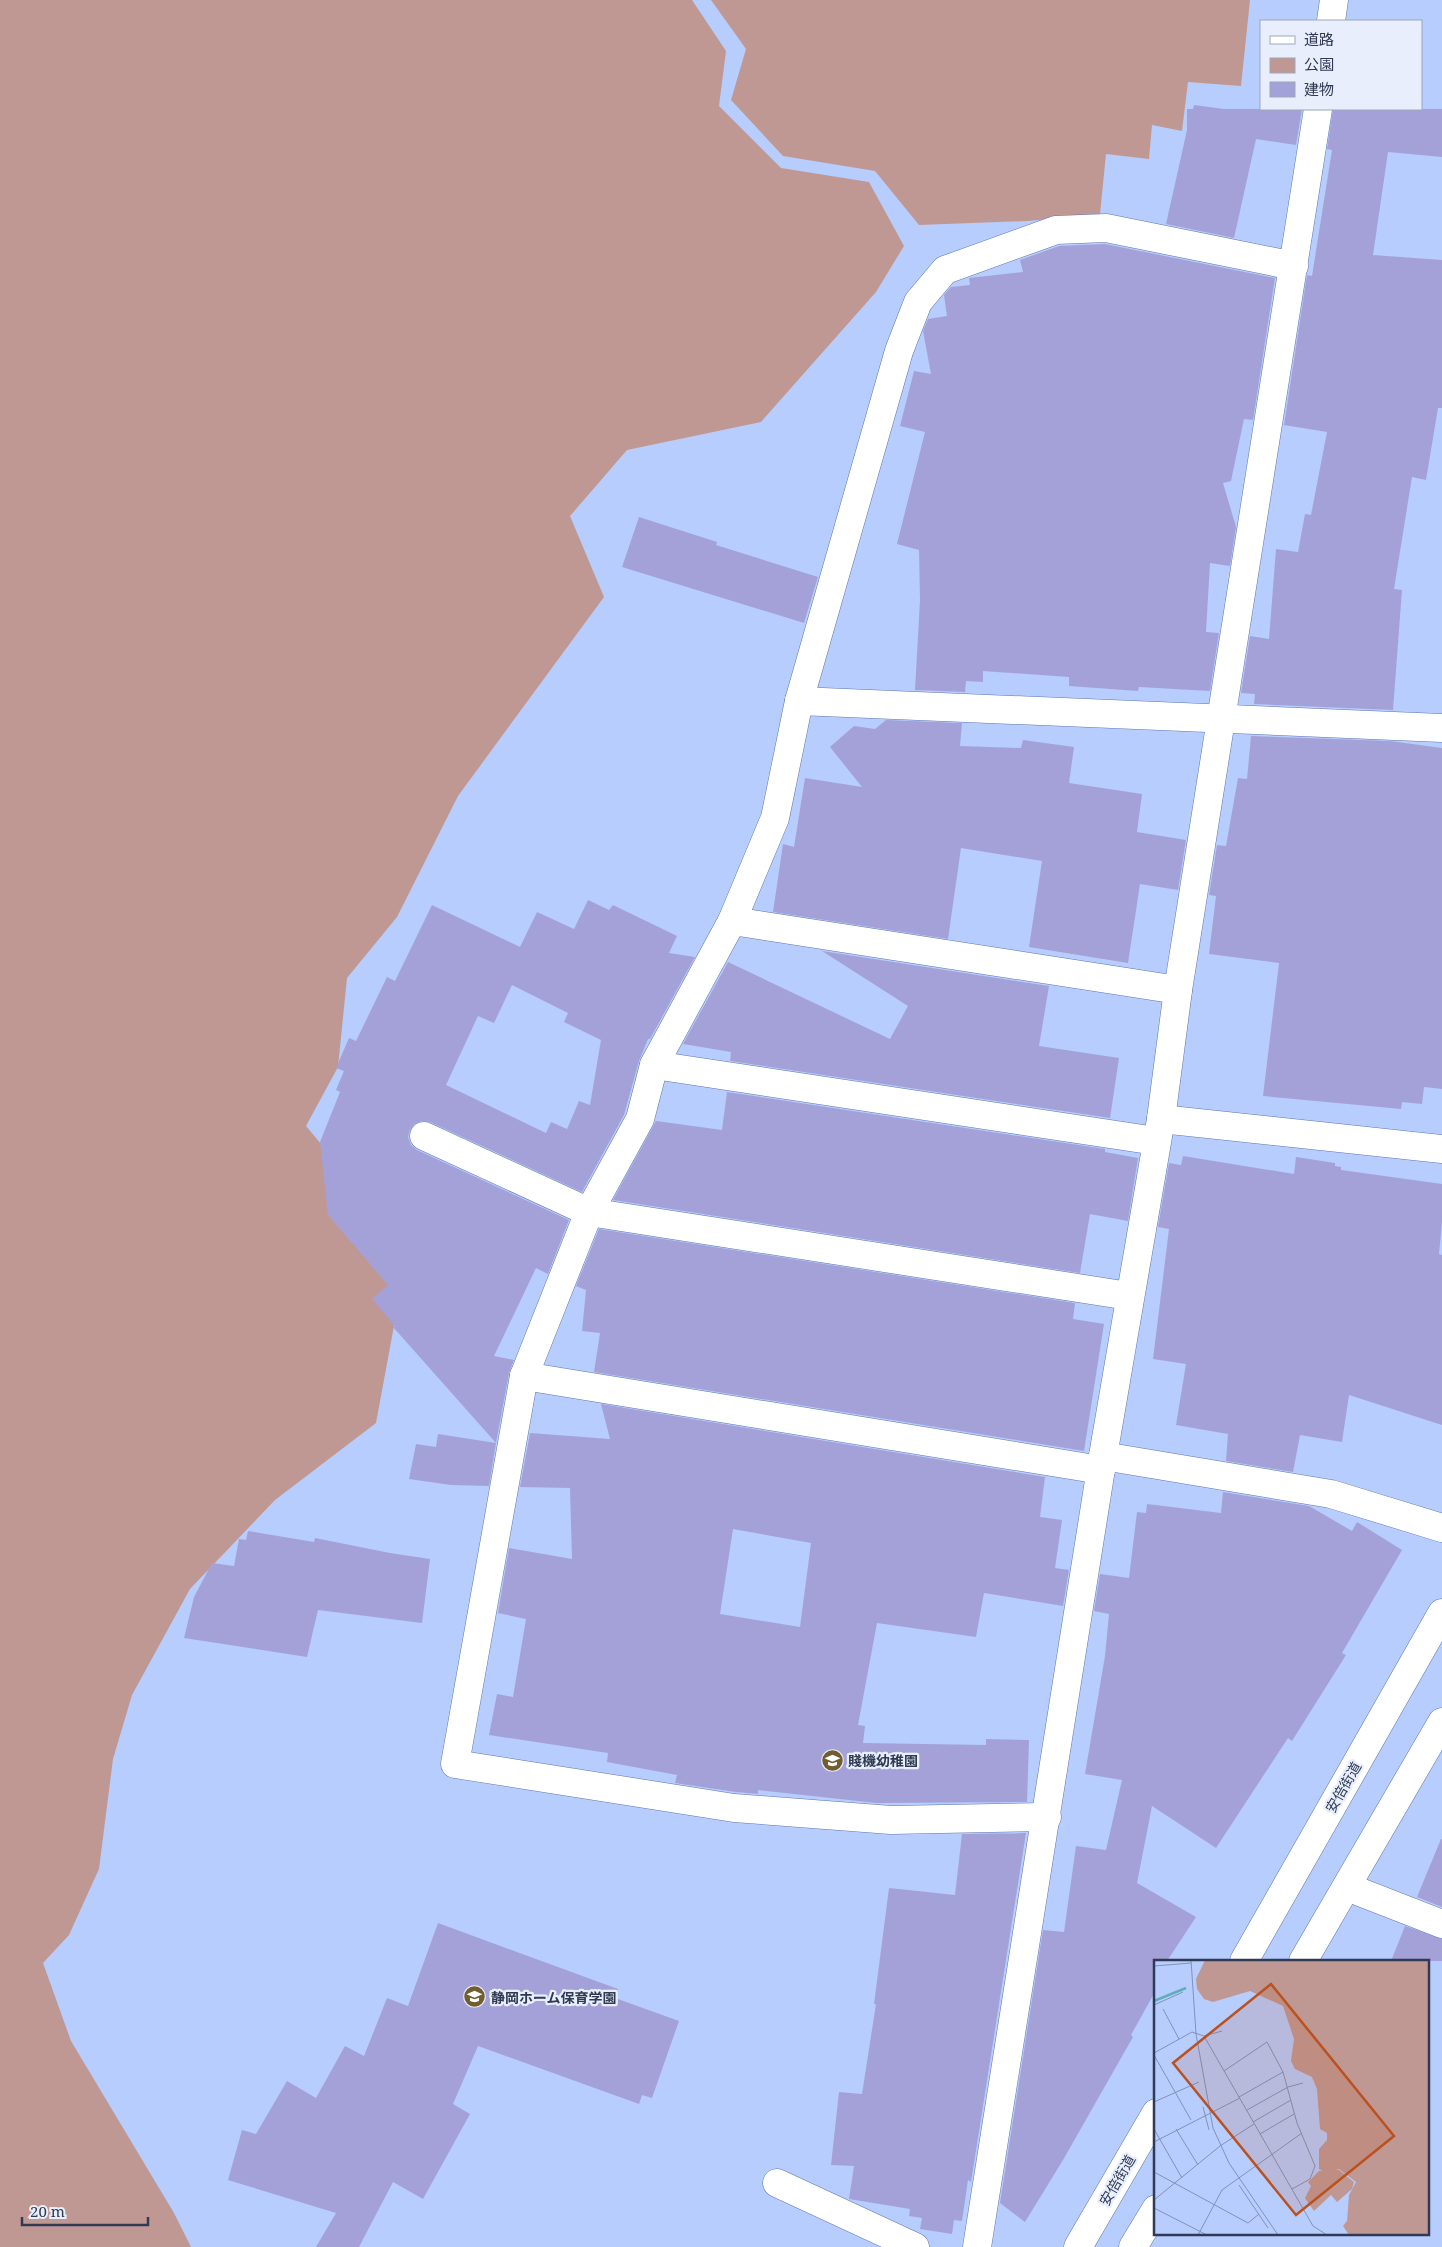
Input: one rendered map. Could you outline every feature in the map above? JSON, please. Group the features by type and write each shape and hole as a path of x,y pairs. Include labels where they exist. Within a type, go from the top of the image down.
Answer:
{"street":[{"path":"1331,20 1334,0"},
{"path":"977,2247 1102,1463 1159,1130 1178,990 1318,110"},
{"path":"1047,1817 891,1820 734,1808 455,1764 475,1640 524,1376 589,1212 640,1119 654,1065 732,921 775,818 799,701 899,351 918,302 945,270 1056,230 1106,228 1294,266"},
{"path":"799,701 1221,717 1442,728"},
{"path":"732,921 1178,990"},
{"path":"654,1065 1159,1130 1442,1149"},
{"path":"424,1136 589,1212 1130,1296"},
{"path":"524,1376 1102,1463 1331,1494 1442,1528"},
{"name":"安倍街道","path":"1245,1960 1442,1613"},
{"path":"1304,1960 1442,1722"},
{"path":"1347,1887 1442,1924"},
{"name":"安倍街道","path":"1078,2247 1154,2116"},
{"path":"777,2183 915,2247"},
{"path":"1133,2247 1154,2212"}],"green space":[{"path":"0,0 692,0 726,51 719,106 781,168 869,182 904,246 876,292 761,422 627,450 570,516 604,597 458,796 397,917 347,978 338,1067 306,1126 369,1201 396,1315 376,1423 275,1500 190,1589 132,1695 113,1759 99,1869 69,1935 43,1963 71,2041 174,2213 191,2247 0,2247"},
{"path":"711,0 1250,0 1241,86 1188,82 1182,131 1152,125 1149,159 1106,154 1100,214 1028,221 919,225 875,171 783,156 731,100 746,49"}],"building":[{"path":"1194,105 1224,109 1302,110 1296,145 1256,139 1234,238 1166,224 1187,130 1187,109 1193,109"},
{"path":"1442,109 1442,157 1388,152 1373,255 1442,260 1442,408 1438,408 1426,480 1412,477 1394,589 1402,590 1393,710 1254,704 1255,694 1241,693 1250,636 1269,639 1276,549 1298,552 1305,514 1311,515 1327,432 1284,425 1307,275 1312,276 1332,150 1327,149 1333,110"},
{"path":"1105,244 1275,278 1253,420 1244,419 1231,481 1223,483 1236,527 1230,566 1210,563 1206,632 1219,633 1210,691 1139,687 1138,691 1069,686 1069,677 983,671 983,682 966,681 965,692 915,690 920,600 919,550 897,544 925,432 900,426 914,371 931,374 923,331 928,319 947,316 944,295 951,287 970,285 969,278 1023,272 1020,260 1059,246"},
{"path":"639,517 717,542 716,545 818,577 804,623 622,567"},
{"path":"886,720 962,723 960,746 1021,748 1023,740 1074,747 1069,783 1142,794 1137,832 1186,840 1178,890 1140,884 1128,963 1029,947 1042,861 961,848 948,939 773,912 783,844 794,847 805,778 862,787 830,747 854,726 875,729"},
{"path":"1251,736 1390,741 1442,748 1442,1089 1424,1087 1422,1104 1402,1102 1401,1109 1263,1096 1279,963 1209,954 1216,896 1209,895 1217,845 1226,846 1238,778 1247,779"},
{"path":"588,900 609,910 613,905 677,936 669,953 695,957 650,1039 648,1039 639,1061 624,1115 582,1192 430,1122 422,1121 415,1124 410,1130 408,1137 411,1145 417,1150 569,1220 548,1274 536,1268 494,1356 514,1360 509,1373 496,1443 393,1327 395,1326 372,1299 388,1285 328,1215 320,1142 340,1092 336,1090 344,1071 336,1068 349,1038 356,1041 387,977 395,981 432,905 520,947 537,912 574,929","holes":["512,985 568,1013 564,1022 601,1040 590,1105 579,1101 567,1129 551,1122 546,1133 446,1085 478,1016 494,1023"]},
{"path":"822,951 1049,986 1039,1046 1119,1058 1110,1118 730,1061 731,1052 683,1044 728,962 890,1039 908,1006"},
{"path":"727,1092 1105,1149 1105,1152 1138,1158 1128,1221 1090,1214 1080,1273 613,1200 656,1121 722,1130"},
{"path":"1183,1156 1294,1174 1296,1157 1335,1163 1335,1166 1341,1167 1341,1170 1442,1184 1442,1222 1439,1254 1442,1255 1442,1425 1349,1395 1342,1442 1300,1435 1293,1472 1226,1461 1228,1434 1176,1425 1186,1364 1153,1359 1169,1229 1158,1227 1169,1163 1181,1165"},
{"path":"599,1229 1075,1303 1073,1319 1104,1324 1084,1451 594,1372 600,1333 582,1331 586,1290 576,1286"},
{"path":"601,1404 1045,1477 1040,1517 1062,1520 1055,1568 1069,1570 1063,1606 984,1593 976,1637 877,1623 858,1725 865,1726 863,1743 986,1745 986,1739 1029,1740 1027,1802 876,1803 758,1790 758,1794 736,1792 675,1783 677,1775 607,1762 608,1753 489,1735 497,1694 513,1697 526,1619 498,1613 509,1548 572,1559 570,1488 520,1487 530,1433 610,1439","holes":["733,1529 811,1543 800,1627 720,1614"]},
{"path":"438,1434 496,1443 489,1486 451,1485 409,1479 416,1444 436,1447"},
{"path":"1223,1492 1309,1506 1352,1531 1357,1522 1402,1550 1342,1653 1346,1655 1292,1741 1288,1738 1216,1848 1152,1806 1137,1883 1196,1917 1168,1960 1154,1960 1154,1994 1131,2035 1133,2037 1063,2160 1025,2222 1000,2203 1043,1930 1064,1932 1076,1846 1106,1850 1122,1780 1085,1774 1105,1656 1109,1614 1094,1611 1100,1574 1129,1578 1137,1512 1146,1513 1147,1504 1221,1513"},
{"path":"248,1531 314,1542 315,1538 430,1559 422,1623 318,1610 307,1657 184,1638 194,1597 212,1563 234,1566 239,1539 246,1540"},
{"path":"1026,1833 971,2182 968,2180 962,2221 954,2220 952,2234 920,2229 922,2218 909,2216 910,2209 849,2199 854,2166 831,2165 839,2092 862,2094 876,2004 874,2004 889,1888 955,1895 962,1834"},
{"path":"1442,1839 1442,1907 1417,1897"},
{"path":"438,1923 618,1989 615,1998 679,2021 652,2098 642,2095 639,2104 478,2046 453,2104 470,2114 423,2199 393,2182 359,2247 316,2247 336,2213 228,2180 242,2130 256,2134 287,2081 316,2098 345,2046 364,2056 387,1998 408,2006"},
{"path":"1405,1926 1442,1939 1442,1961 1391,1960"}],"place":[{"name":"賤機幼稚園","path":"832,1760"},
{"name":"静岡ホーム保育学園","path":"475,1997"}]}
